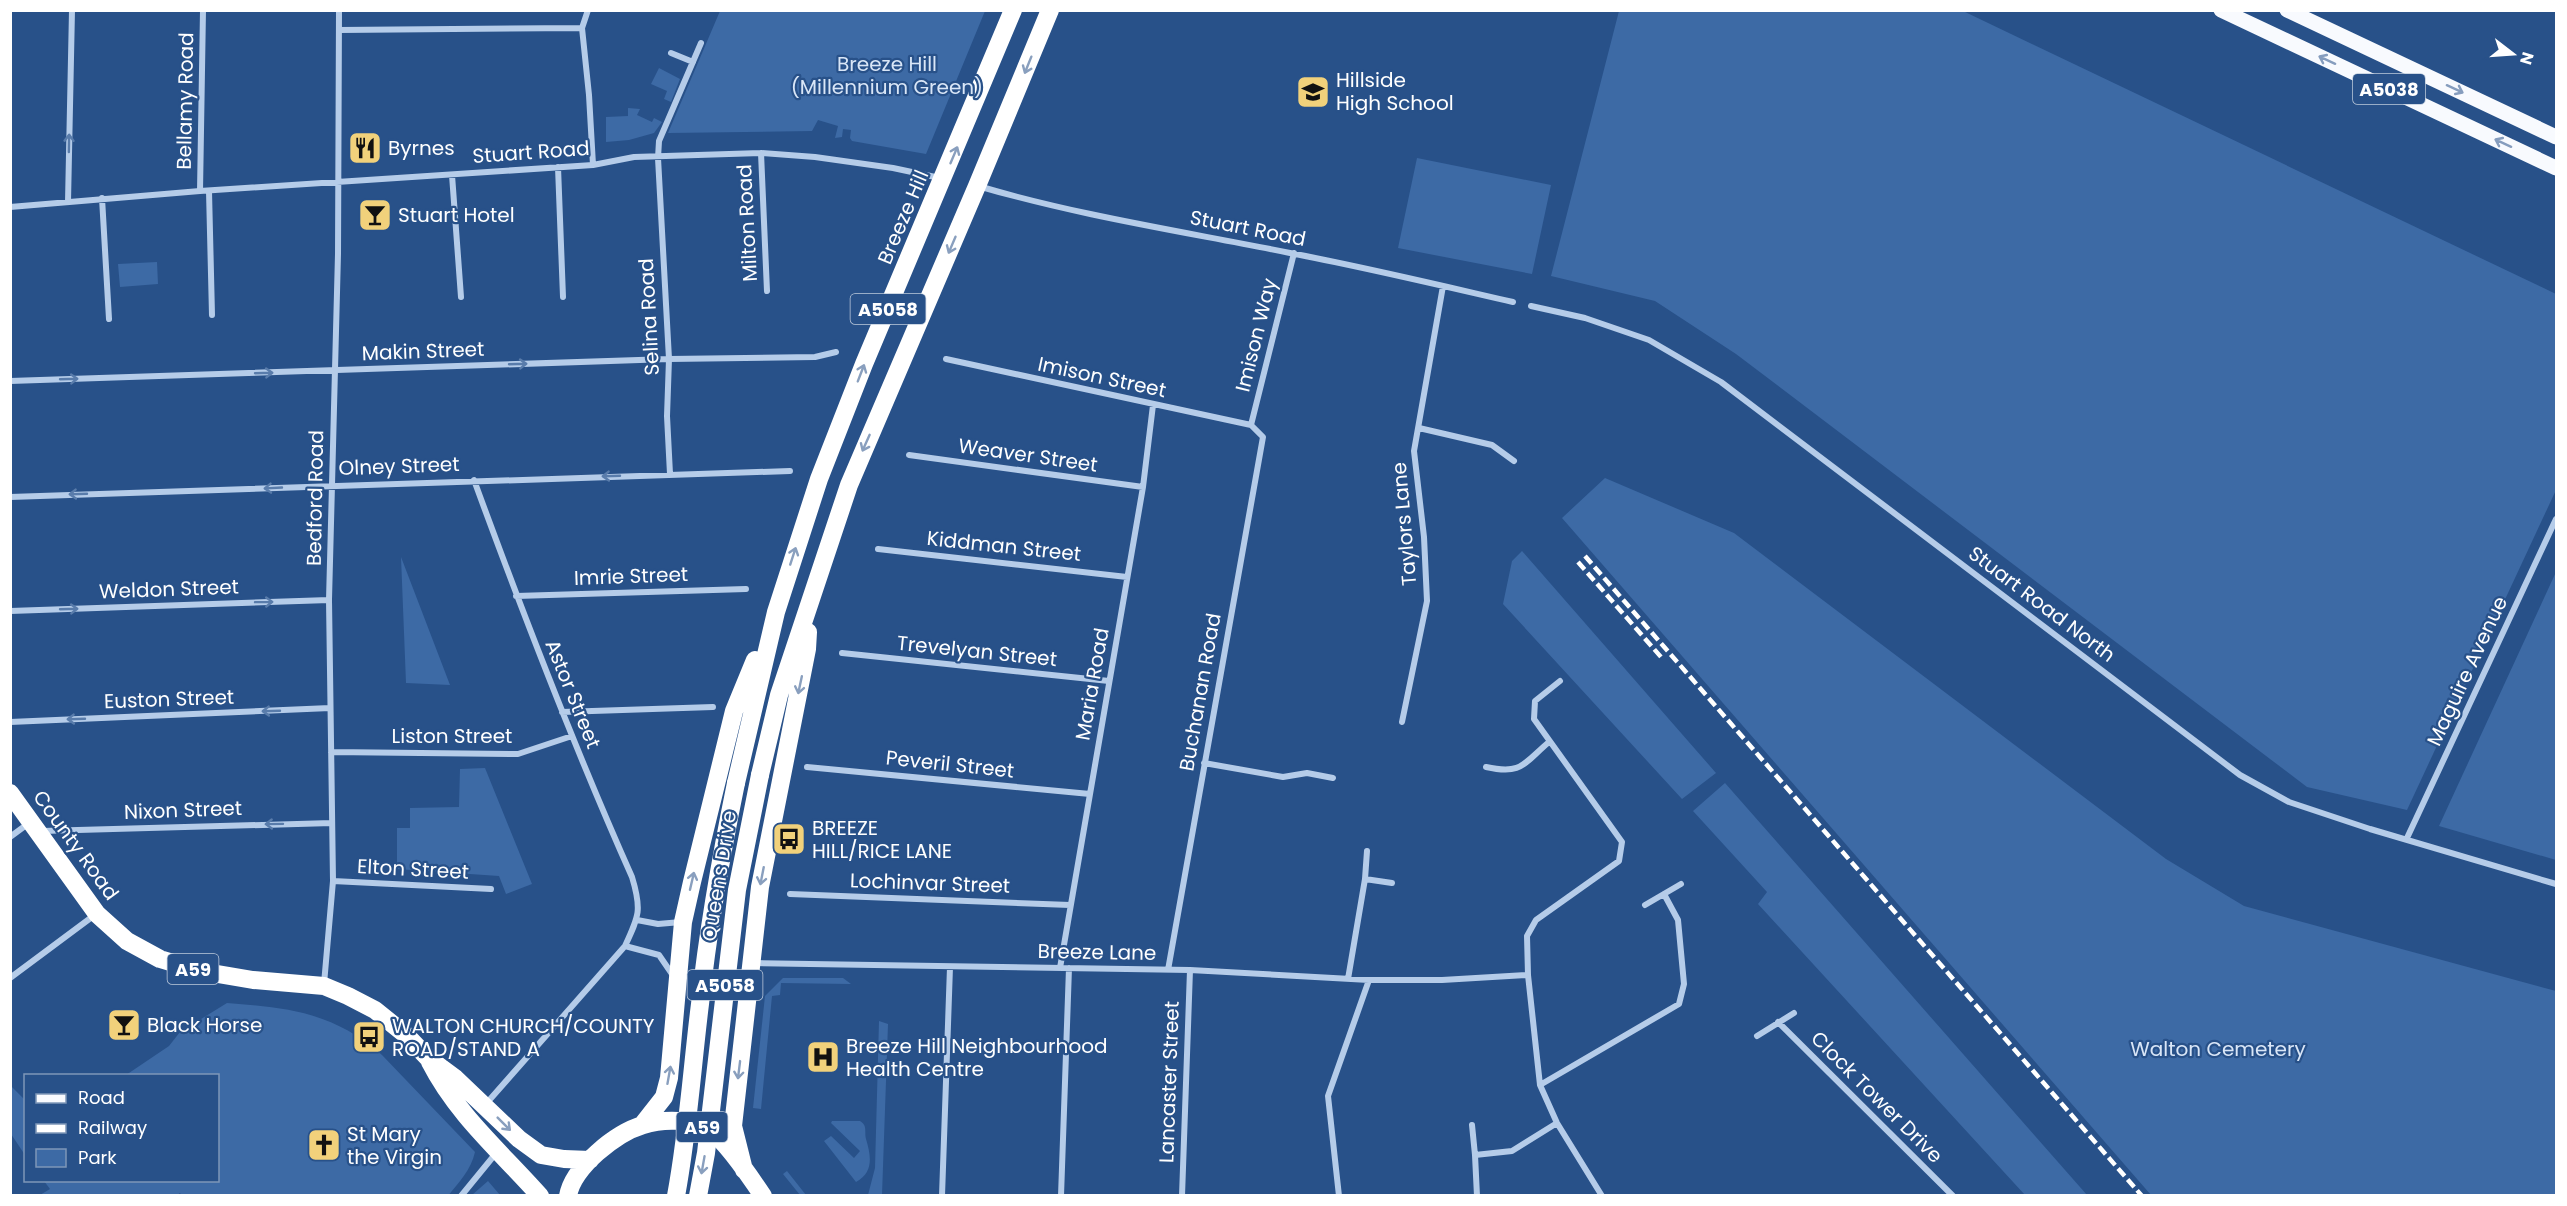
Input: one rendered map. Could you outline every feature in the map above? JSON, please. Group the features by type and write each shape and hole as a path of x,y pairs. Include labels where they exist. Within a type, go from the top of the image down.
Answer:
{"highway":[{"name":"Breeze Hill","path":"776,612 819,479 864,364 944,179 1013,10"},
{"name":"A5058","path":"809,606 849,485 1050,10"},
{"name":"Queens Drive","path":"698,1196 706,1153 737,890 760,775 780,695 809,606"},
{"path":"744,1170 733,1126 760,888 807,649 809,606"},
{"name":"Queens Drive","path":"676,1196 693,1076 706,953 724,841 776,612"},
{"path":"642,1125 664,1098 678,992 684,922 734,711 776,612"},
{"name":"County Road","path":"10,793 97,914 127,941 160,960 200,971 253,980 324,986 375,1010 406,1035 428,1058 455,1078 519,1139 541,1155 590,1160"},
{"name":"County Road","path":"428,1058 447,1091 498,1152 540,1196"},
{"name":"A59","path":"568,1196 578,1172 617,1139 642,1125 674,1120 710,1130 764,1196"}],"main road":[{"name":"A5038","path":"2221,10 2247,19 2556,168"},
{"name":"A5038","path":"2288,10 2556,137"}],"street":[{"path":"68,202 72,10"},
{"name":"Bellamy Road","path":"200,191 203,10"},
{"name":"Bedford Road","path":"324,986 333,881 329,600 339,182 339,10"},
{"path":"588,10 582,28 593,165"},
{"path":"339,30 582,28"},
{"name":"Selina Road","path":"670,474 667,416 669,359 658,158 660,141 701,43"},
{"path":"672,53 693,62"},
{"name":"Stuart Road","path":"10,207 102,198 593,165 634,157 761,153 815,157 893,168 944,179"},
{"name":"Milton Road","path":"761,153 767,291"},
{"path":"558,167 558,221 564,297"},
{"path":"452,175 461,297"},
{"name":"Stuart Road","path":"977,186 1125,221 1294,254 1513,302"},
{"path":"209,191 212,315"},
{"path":"102,198 109,319"},
{"name":"Imison Way","path":"1251,426 1294,254"},
{"name":"Taylors Lane","path":"1402,722 1427,601 1424,537 1414,451 1443,286"},
{"name":"Stuart Road North","path":"1531,306 1585,318 1649,340 1721,382 2240,775 2289,802 2370,829 2407,838 2556,884"},
{"name":"Makin Street","path":"10,381 669,359 814,357 836,352"},
{"name":"Imison Street","path":"946,359 1251,426"},
{"name":"Maria Road","path":"1060,968 1143,487 1153,405"},
{"name":"Buchanan Road","path":"1168,970 1263,437 1251,426"},
{"path":"1419,428 1492,445 1514,461"},
{"name":"Weaver Street","path":"909,455 1143,487"},
{"name":"Olney Street","path":"10,497 790,471"},
{"name":"Astor Street","path":"474,480 516,596 562,712 632,877 639,901 637,920"},
{"name":"Maguire Avenue","path":"2407,838 2556,519"},
{"name":"Kiddman Street","path":"878,549 1127,577"},
{"name":"Imrie Street","path":"516,596 746,589"},
{"name":"Weldon Street","path":"10,611 329,600"},
{"name":"Trevelyan Street","path":"842,653 1108,681"},
{"path":"1560,681 1535,701 1534,719 1622,842 1619,861 1536,920 1527,936 1528,975 1536,1068 1540,1085 1557,1123 1602,1196"},
{"path":"562,712 713,707"},
{"name":"Euston Street","path":"10,722 330,708"},
{"name":"Liston Street","path":"331,752 518,754 572,736"},
{"path":"1486,767 1504,771 1517,770 1549,742"},
{"path":"1204,763 1283,777 1307,773 1334,778"},
{"name":"Peveril Street","path":"807,767 1090,794"},
{"name":"Nixon Street","path":"33,827 332,823"},
{"path":"10,837 33,827"},
{"path":"1348,978 1365,879 1367,851"},
{"path":"1365,879 1392,883"},
{"name":"Elton Street","path":"333,881 491,889"},
{"path":"1645,906 1681,884"},
{"name":"Lochinvar Street","path":"789,894 1070,905"},
{"path":"1540,1085 1679,1004 1684,984 1678,920 1664,894"},
{"path":"10,978 97,914"},
{"path":"484,1105 625,946 637,920 658,924 684,922"},
{"path":"625,946 659,955 671,971 678,992"},
{"name":"Breeze Lane","path":"752,963 1190,970 1368,980 1442,980 1528,975"},
{"path":"942,1196 950,967"},
{"path":"1061,1196 1069,968"},
{"name":"Lancaster Street","path":"1182,1196 1190,970"},
{"path":"1339,1196 1328,1096 1368,980"},
{"path":"1757,1036 1794,1013"},
{"name":"Clock Tower Drive","path":"1778,1023 1865,1106 1953,1196"},
{"path":"1474,1155 1512,1151 1557,1123"},
{"path":"1472,1125 1477,1196"},
{"path":"461,1196 498,1152"}],"green space":[{"name":"Breeze Hill (Millennium Green)","path":"720,10 985,11 926,154 852,141 851,130 843,129 842,137 835,138 838,126 818,120 812,131 668,133"},
{"path":"1619,11 1963,11 2556,294 2556,490 2407,810 2307,787 1736,354 1655,301 1551,276"},
{"path":"659,68 680,79 671,102 664,99 667,91 651,84"},
{"path":"628,108 640,109 637,115 652,122 654,118 662,122 654,133 629,140 606,142 606,117 628,116"},
{"path":"1417,158 1551,185 1532,274 1398,248"},
{"path":"157,262 158,284 120,287 118,264"},
{"name":"Walton Cemetery","path":"1605,478 1734,533 2166,859 2244,906 2556,991 2556,1195 2151,1195 1562,518"},
{"path":"1522,551 1716,773 1682,799 1503,604 1512,561"},
{"path":"401,557 450,685 406,683"},
{"path":"2556,572 2556,860 2439,826"},
{"path":"485,768 532,884 506,894 499,876 397,869 397,828 410,828 410,808 459,807 460,769"},
{"path":"1725,783 2087,1195 2025,1195 1758,904 1767,892 1693,811"},
{"path":"783,978 843,978 851,984 781,983 780,995 772,996 761,1109 753,1108 765,996"},
{"path":"227,1003 290,1010 346,1029 382,1055 475,1152 468,1170 448,1196 182,1196 180,1193 176,1196 40,1195 50,1189 45,1182 219,1182 219,1074 127,1074 169,1046 180,1032"},
{"path":"879,1021 888,1024 882,1195 868,1195 875,1168"},
{"path":"11,1086 24,1099 24,1154 11,1134"},
{"path":"832,1121 860,1121 865,1127 870,1163 866,1173 856,1182 824,1141 831,1136 854,1158 860,1151 831,1123"},
{"path":"787,1171 806,1195 800,1195 783,1174"},
{"path":"488,1181 500,1195 472,1195"}],"railway":[{"path":"1585,556 2142,1196"},
{"path":"1578,562 1661,657"}],"place":[{"name":"Hillside High School","path":"1313,92"},
{"name":"Byrnes","path":"365,148"},
{"name":"Stuart Hotel","path":"375,215"},
{"name":"BREEZE HILL/RICE LANE","path":"789,839"},
{"name":"Black Horse","path":"124,1025"},
{"name":"WALTON CHURCH/COUNTY ROAD/STAND A","path":"369,1037"},
{"name":"Breeze Hill Neighbourhood Health Centre","path":"823,1057"},
{"name":"St Mary the Virgin","path":"324,1145"}]}
